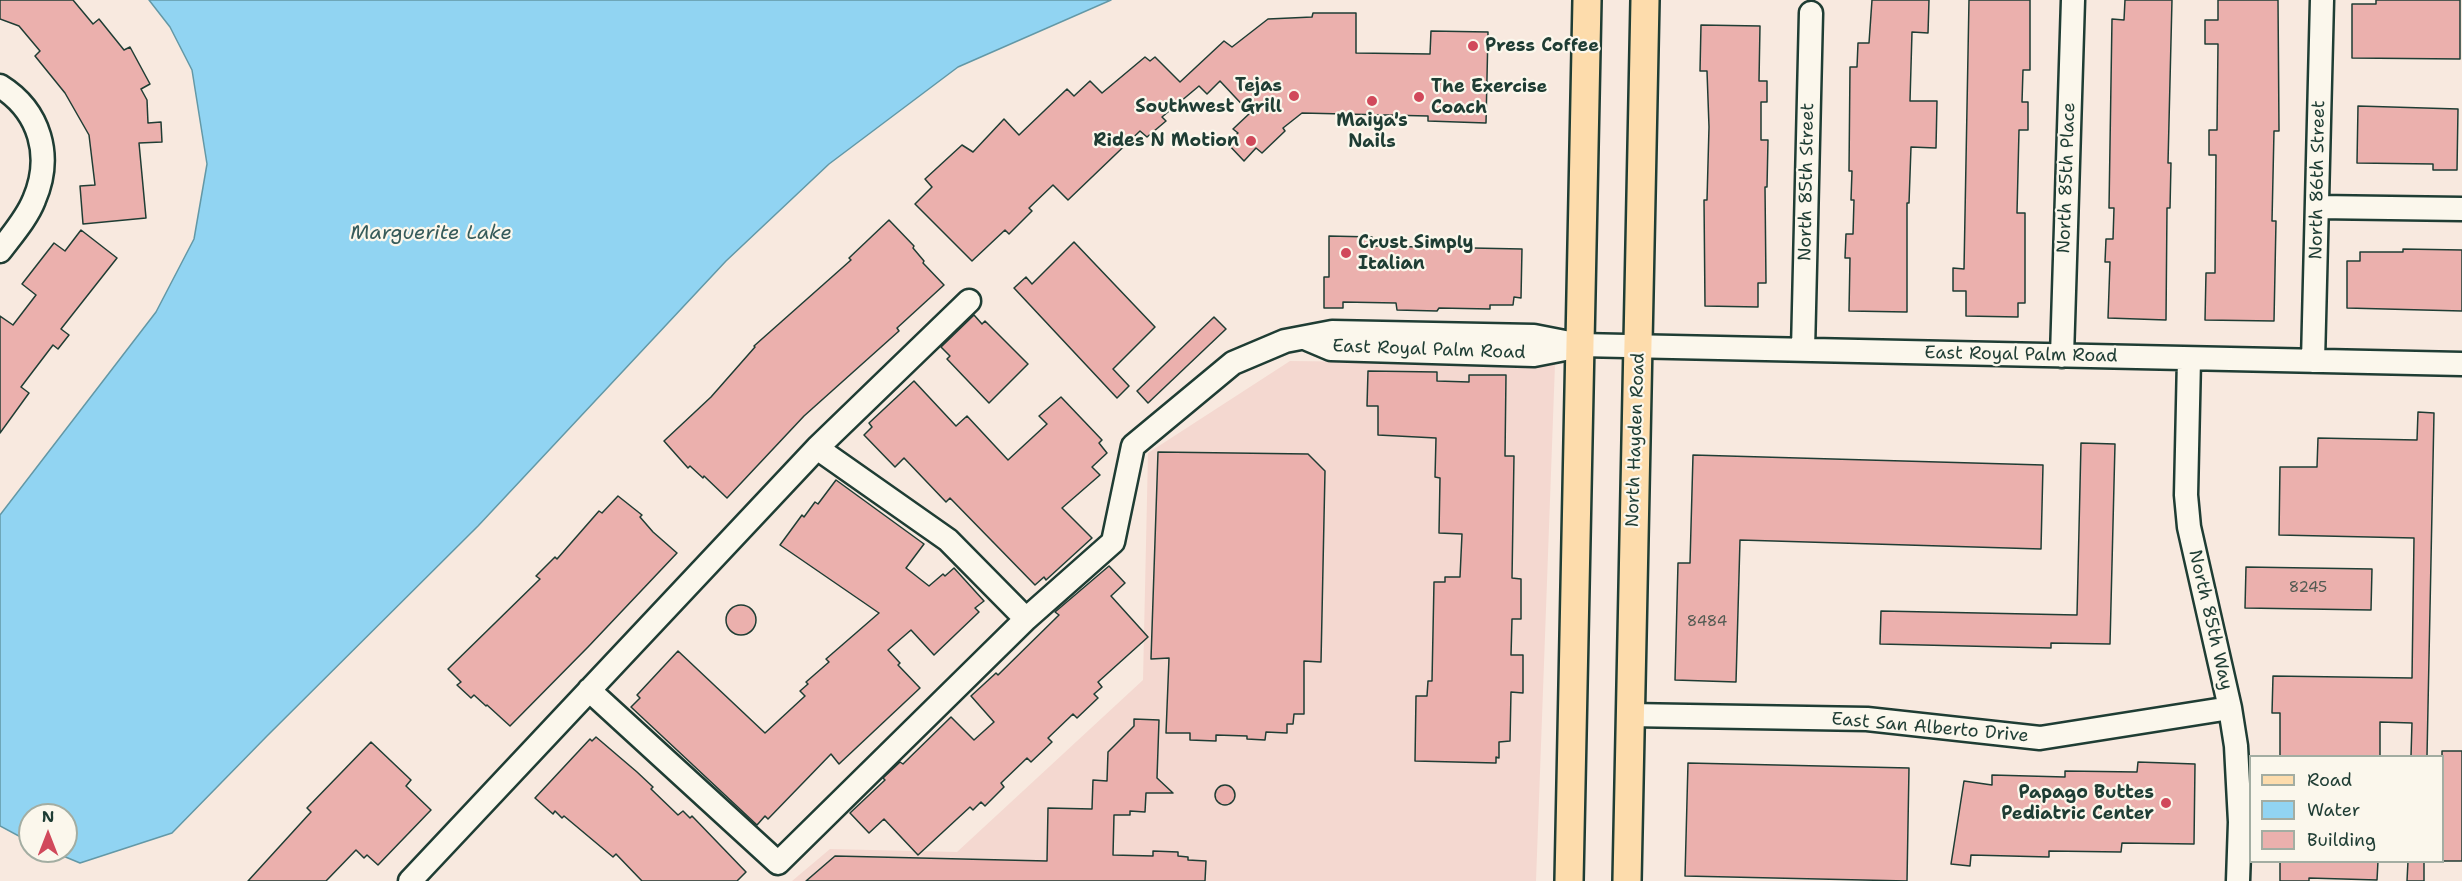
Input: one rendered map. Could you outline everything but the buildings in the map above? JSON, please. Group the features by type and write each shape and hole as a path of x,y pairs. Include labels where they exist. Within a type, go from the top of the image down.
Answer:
{"main road":[{"path":"1569,881 1587,0"},
{"name":"North Hayden Road","path":"1627,881 1645,0"}],"street":[{"name":"North 85th Place","path":"2062,356 2073,0"},
{"name":"North 86th Street","path":"2313,361 2322,0"},
{"name":"North 85th Street","path":"1803,350 1811,13"},
{"path":"0,86 16,96 36,126 43,145 42,169 34,200 0,251"},
{"path":"2318,207 2462,209"},
{"path":"410,881 817,448 969,301"},
{"name":"East Royal Palm Road","path":"589,690 778,863 1026,619 1113,542 1133,446 1233,363 1285,341 1332,332 1534,336 1580,345 2462,364"},
{"name":"North 85th Way","path":"2189,359 2186,495 2189,527 2230,708 2236,746 2240,822 2238,881"},
{"path":"817,448 948,540 1026,619"},
{"name":"East San Alberto Drive","path":"1629,715 1867,719 2040,738 2230,708"}],"shaded area":[{"path":"1290,361 1555,364 1536,881 792,881 830,849 957,852 1143,680 1148,453"}],"water":[{"name":"Marguerite Lake","path":"149,0 1111,0 958,67 829,164 726,261 478,526 172,833 80,863 78,862 78,803 18,803 18,836 0,826 0,515 156,312 194,239 207,164 192,70 170,27"}],"place":[{"name":"Press Coffee","path":"1473,46"},
{"name":"Tejas Southwest Grill","path":"1294,96"},
{"name":"The Exercise Coach","path":"1419,97"},
{"name":"Maiya's Nails","path":"1372,101"},
{"name":"Rides N Motion","path":"1251,141"},
{"name":"Crust Simply Italian","path":"1346,253"},
{"name":"Papago Buttes Pediatric Center","path":"2166,803"}]}
